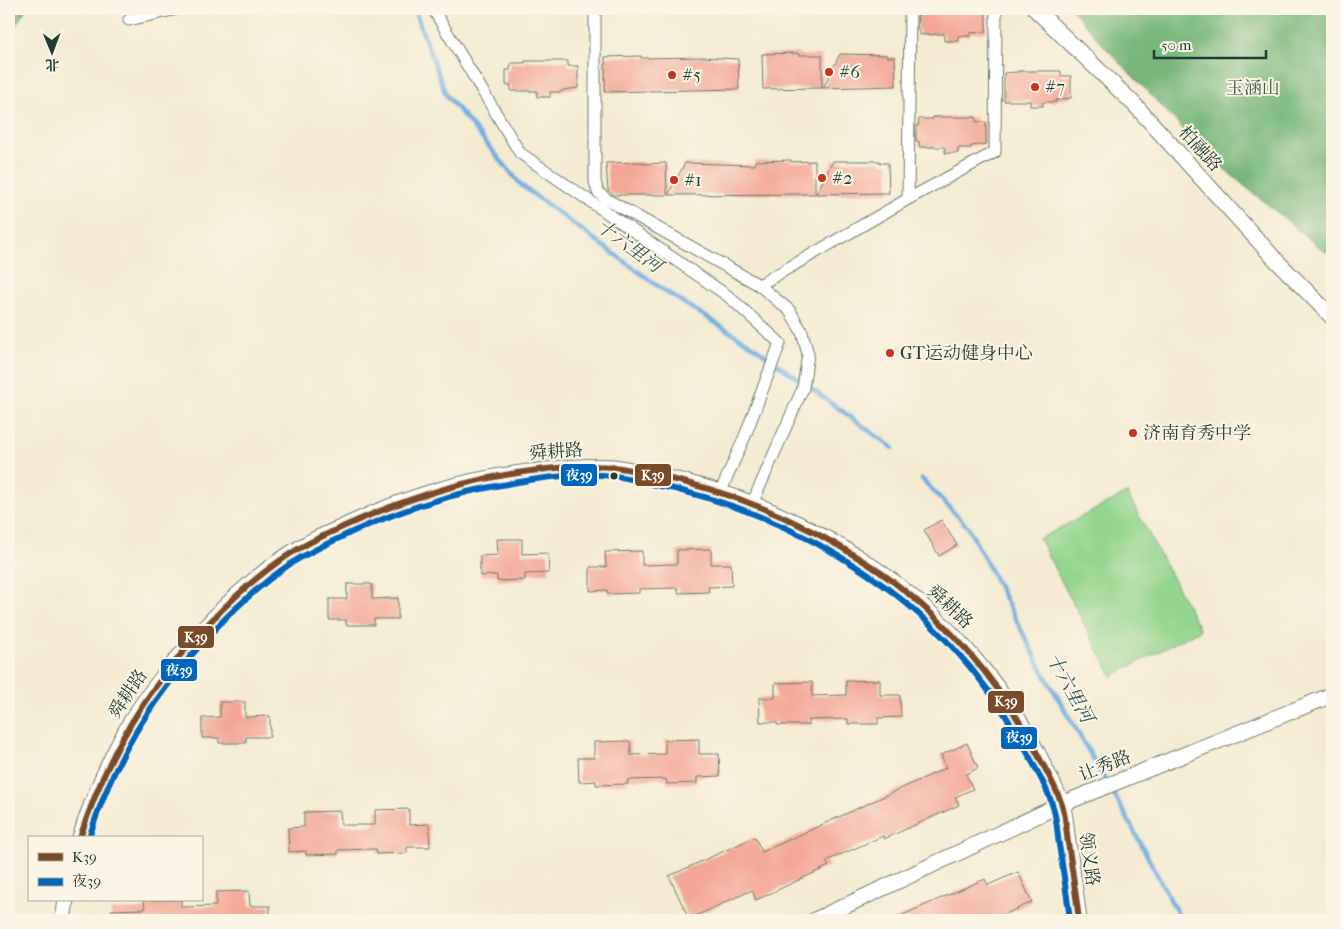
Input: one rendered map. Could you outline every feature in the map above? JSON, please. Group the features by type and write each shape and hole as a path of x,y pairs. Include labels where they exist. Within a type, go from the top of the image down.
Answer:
{"street":[{"path":"129,20 177,9"},
{"path":"433,9 520,153 728,296 780,344 745,436 720,493"},
{"path":"595,9 595,182 598,192 606,199 759,285 790,311 802,332 808,354 803,388 752,504"},
{"path":"908,199 910,9"},
{"path":"759,285 908,199 995,152 996,11 994,9"},
{"name":"柏融路","path":"1035,9 1134,104 1273,257 1332,318"},
{"name":"舜耕路","path":"81,836 90,804 125,731 154,687 223,608 264,572 308,543 367,516 428,492 467,481 509,474 613,467 692,483 752,504 816,532 864,561 901,587 935,617 967,650 995,684 1034,743 1062,804"},
{"name":"让秀路","path":"815,920 1062,804 1332,694"},
{"name":"领义路","path":"1062,804 1079,920"},
{"path":"63,920 66,902"}],"green space":[{"path":"9,9 26,9 9,36"},
{"name":"玉涵山","path":"1072,9 1332,9 1332,252 1324,251 1213,160 1104,46"},
{"path":"1127,493 1200,630 1112,676 1039,539"}],"building":[{"path":"918,9 986,10 986,32 970,33 970,36 958,36 958,41 944,41 944,34 919,35 919,29 917,29"},
{"path":"798,53 798,55 822,55 822,88 763,89 762,54"},
{"path":"840,54 887,55 887,57 895,57 896,86 823,88"},
{"name":"#5","path":"641,56 641,58 703,57 738,59 739,89 605,92 605,57"},
{"path":"525,61 568,61 568,66 578,66 578,88 563,90 562,92 550,92 550,97 537,97 537,91 511,91 511,85 506,85 506,70 510,70 511,63 525,63"},
{"name":"#7","path":"1018,71 1061,71 1061,76 1071,76 1071,98 1056,100 1056,102 1043,102 1043,106 1030,106 1030,101 1004,101 1004,73"},
{"path":"933,117 976,117 976,122 986,122 986,144 971,146 970,148 958,148 958,153 945,153 945,147 919,147 919,141 916,141 916,126 918,126 919,119 933,119"},
{"path":"791,160 791,162 815,161 815,194 668,195 685,163 755,165 755,161"},
{"path":"833,161 880,161 880,163 888,163 889,193 816,194"},
{"path":"643,162 643,164 666,163 667,195 614,195 608,190 606,163"},
{"path":"941,520 957,545 939,556 924,530"},
{"path":"497,539 522,539 522,554 548,553 549,573 525,574 525,580 497,581 497,575 480,576 480,556 498,555"},
{"path":"711,549 711,564 731,564 732,586 708,587 709,592 678,593 678,588 639,589 639,593 608,594 607,590 590,591 590,567 606,567 605,552 642,551 642,565 677,564 677,550"},
{"path":"347,584 372,584 372,599 398,598 398,619 374,619 374,625 346,625 346,620 329,620 329,599 347,599"},
{"path":"880,680 880,695 900,695 901,717 878,718 878,724 848,724 848,719 809,720 809,725 777,725 777,722 760,722 759,698 775,698 775,683 812,682 812,696 846,695 846,681"},
{"path":"220,702 245,702 245,717 270,716 270,737 246,737 246,743 219,743 219,738 202,738 202,718 220,717"},
{"path":"699,739 699,754 719,754 720,776 697,777 697,783 667,784 666,779 627,780 628,784 596,785 596,781 579,782 578,758 594,758 594,742 630,741 631,755 665,754 665,740"},
{"path":"967,743 978,768 966,774 973,789 955,797 959,805 884,839 883,836 826,861 829,866 756,900 752,890 689,919 669,876 755,837 762,852 946,768 941,755"},
{"path":"409,809 409,825 429,824 430,847 407,847 407,853 377,854 376,849 338,850 338,854 306,855 306,851 289,852 288,828 304,827 304,812 340,811 341,825 375,825 375,810"},
{"path":"1018,872 1032,902 992,920 891,920 985,879 988,885"},
{"path":"249,891 250,906 270,906 270,920 111,920 111,910 145,909 144,902 181,902 181,907 216,906 216,892"}],"waterway":[{"name":"十六里河","path":"414,9 446,95 522,186 666,292 753,346 893,448"},
{"name":"十六里河","path":"922,479 968,527 1043,672 1125,814 1181,920"}],"transit line":[{"name":"K39","path":"81,836 103,777 117,749 132,722 167,671 228,604 279,561 311,542 365,517 400,503 456,486 494,477 538,470 583,466 613,467 706,488 734,497 790,520 843,548 868,564 895,583 944,626 987,675 1006,701 1056,790 1065,817 1079,920"},
{"name":"夜39","path":"90,836 99,809 122,757 135,733 166,687 223,621 244,600 278,572 305,555 352,532 441,499 510,483 569,476 613,476 676,489 732,506 759,516 813,541 838,555 890,590 939,634 983,683 1002,710 1046,790 1056,819 1070,920"}],"place":[{"name":"#6","path":"829,72"},
{"name":"#5","path":"672,75"},
{"name":"#7","path":"1035,87"},
{"name":"#2","path":"822,178"},
{"name":"#1","path":"674,180"},
{"name":"GT运动健身中心","path":"890,353"},
{"name":"济南育秀中学","path":"1133,433"}]}
